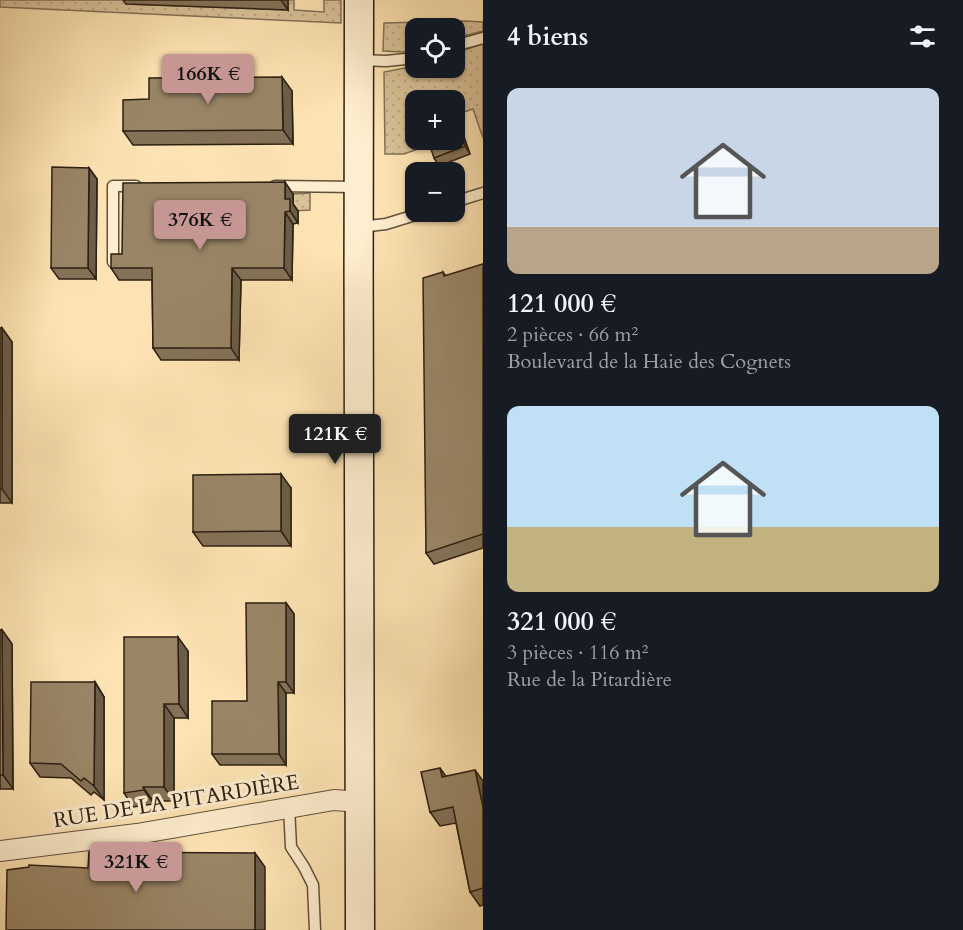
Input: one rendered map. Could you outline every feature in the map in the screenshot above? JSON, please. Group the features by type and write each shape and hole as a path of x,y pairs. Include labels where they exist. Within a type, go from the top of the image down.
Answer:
{"main road":[{"path":"359,0 360,930"}],"street":[{"name":"RUE DE LA PITARDIÈRE","path":"0,851 137,834 334,800 360,802"}],"lane":[{"path":"465,43 483,38"},
{"path":"359,60 405,59"},
{"path":"112,262 113,186 147,186"},
{"path":"261,186 358,187"},
{"path":"465,199 483,193"},
{"path":"360,227 386,224 405,218"},
{"path":"289,807 291,847 313,885 315,930"}],"shaded area":[{"path":"0,0 126,0 126,4 287,10 288,0 294,0 294,10 324,12 324,0 341,0 341,23 0,7"},
{"path":"465,21 483,22 483,31 465,36"},
{"path":"405,22 405,52 383,51 384,23"},
{"path":"483,44 483,138 473,109 465,112 465,90 405,90 405,150 415,150 404,154 385,154 384,72 405,68 405,78 465,78 465,50"},
{"path":"310,193 310,210 293,211 293,194"}],"building":[{"path":"282,77 283,130 123,131 123,100 149,99 149,78"},
{"path":"431,150 455,150 434,158"},
{"path":"52,167 89,168 88,268 51,268"},
{"path":"285,182 285,199 290,199 290,211 285,212 284,268 232,268 231,348 153,348 152,268 111,268 111,254 122,254 123,183"},
{"path":"483,264 483,534 426,553 423,278 443,272 444,276"},
{"path":"0,328 2,328 2,489 0,489"},
{"path":"281,474 281,531 193,532 193,475"},
{"path":"246,603 286,603 286,682 278,682 279,754 212,754 212,701 247,701"},
{"path":"0,630 2,630 3,775 0,775"},
{"path":"124,637 178,637 179,704 164,704 164,787 143,787 144,790 124,793"},
{"path":"31,682 95,682 94,786 84,778 81,781 61,764 30,763"},
{"path":"440,768 442,777 475,770 483,807 483,888 470,892 453,807 430,812 421,772"},
{"path":"89,852 255,853 255,930 6,930 7,870 29,867 29,865 88,868"}]}
